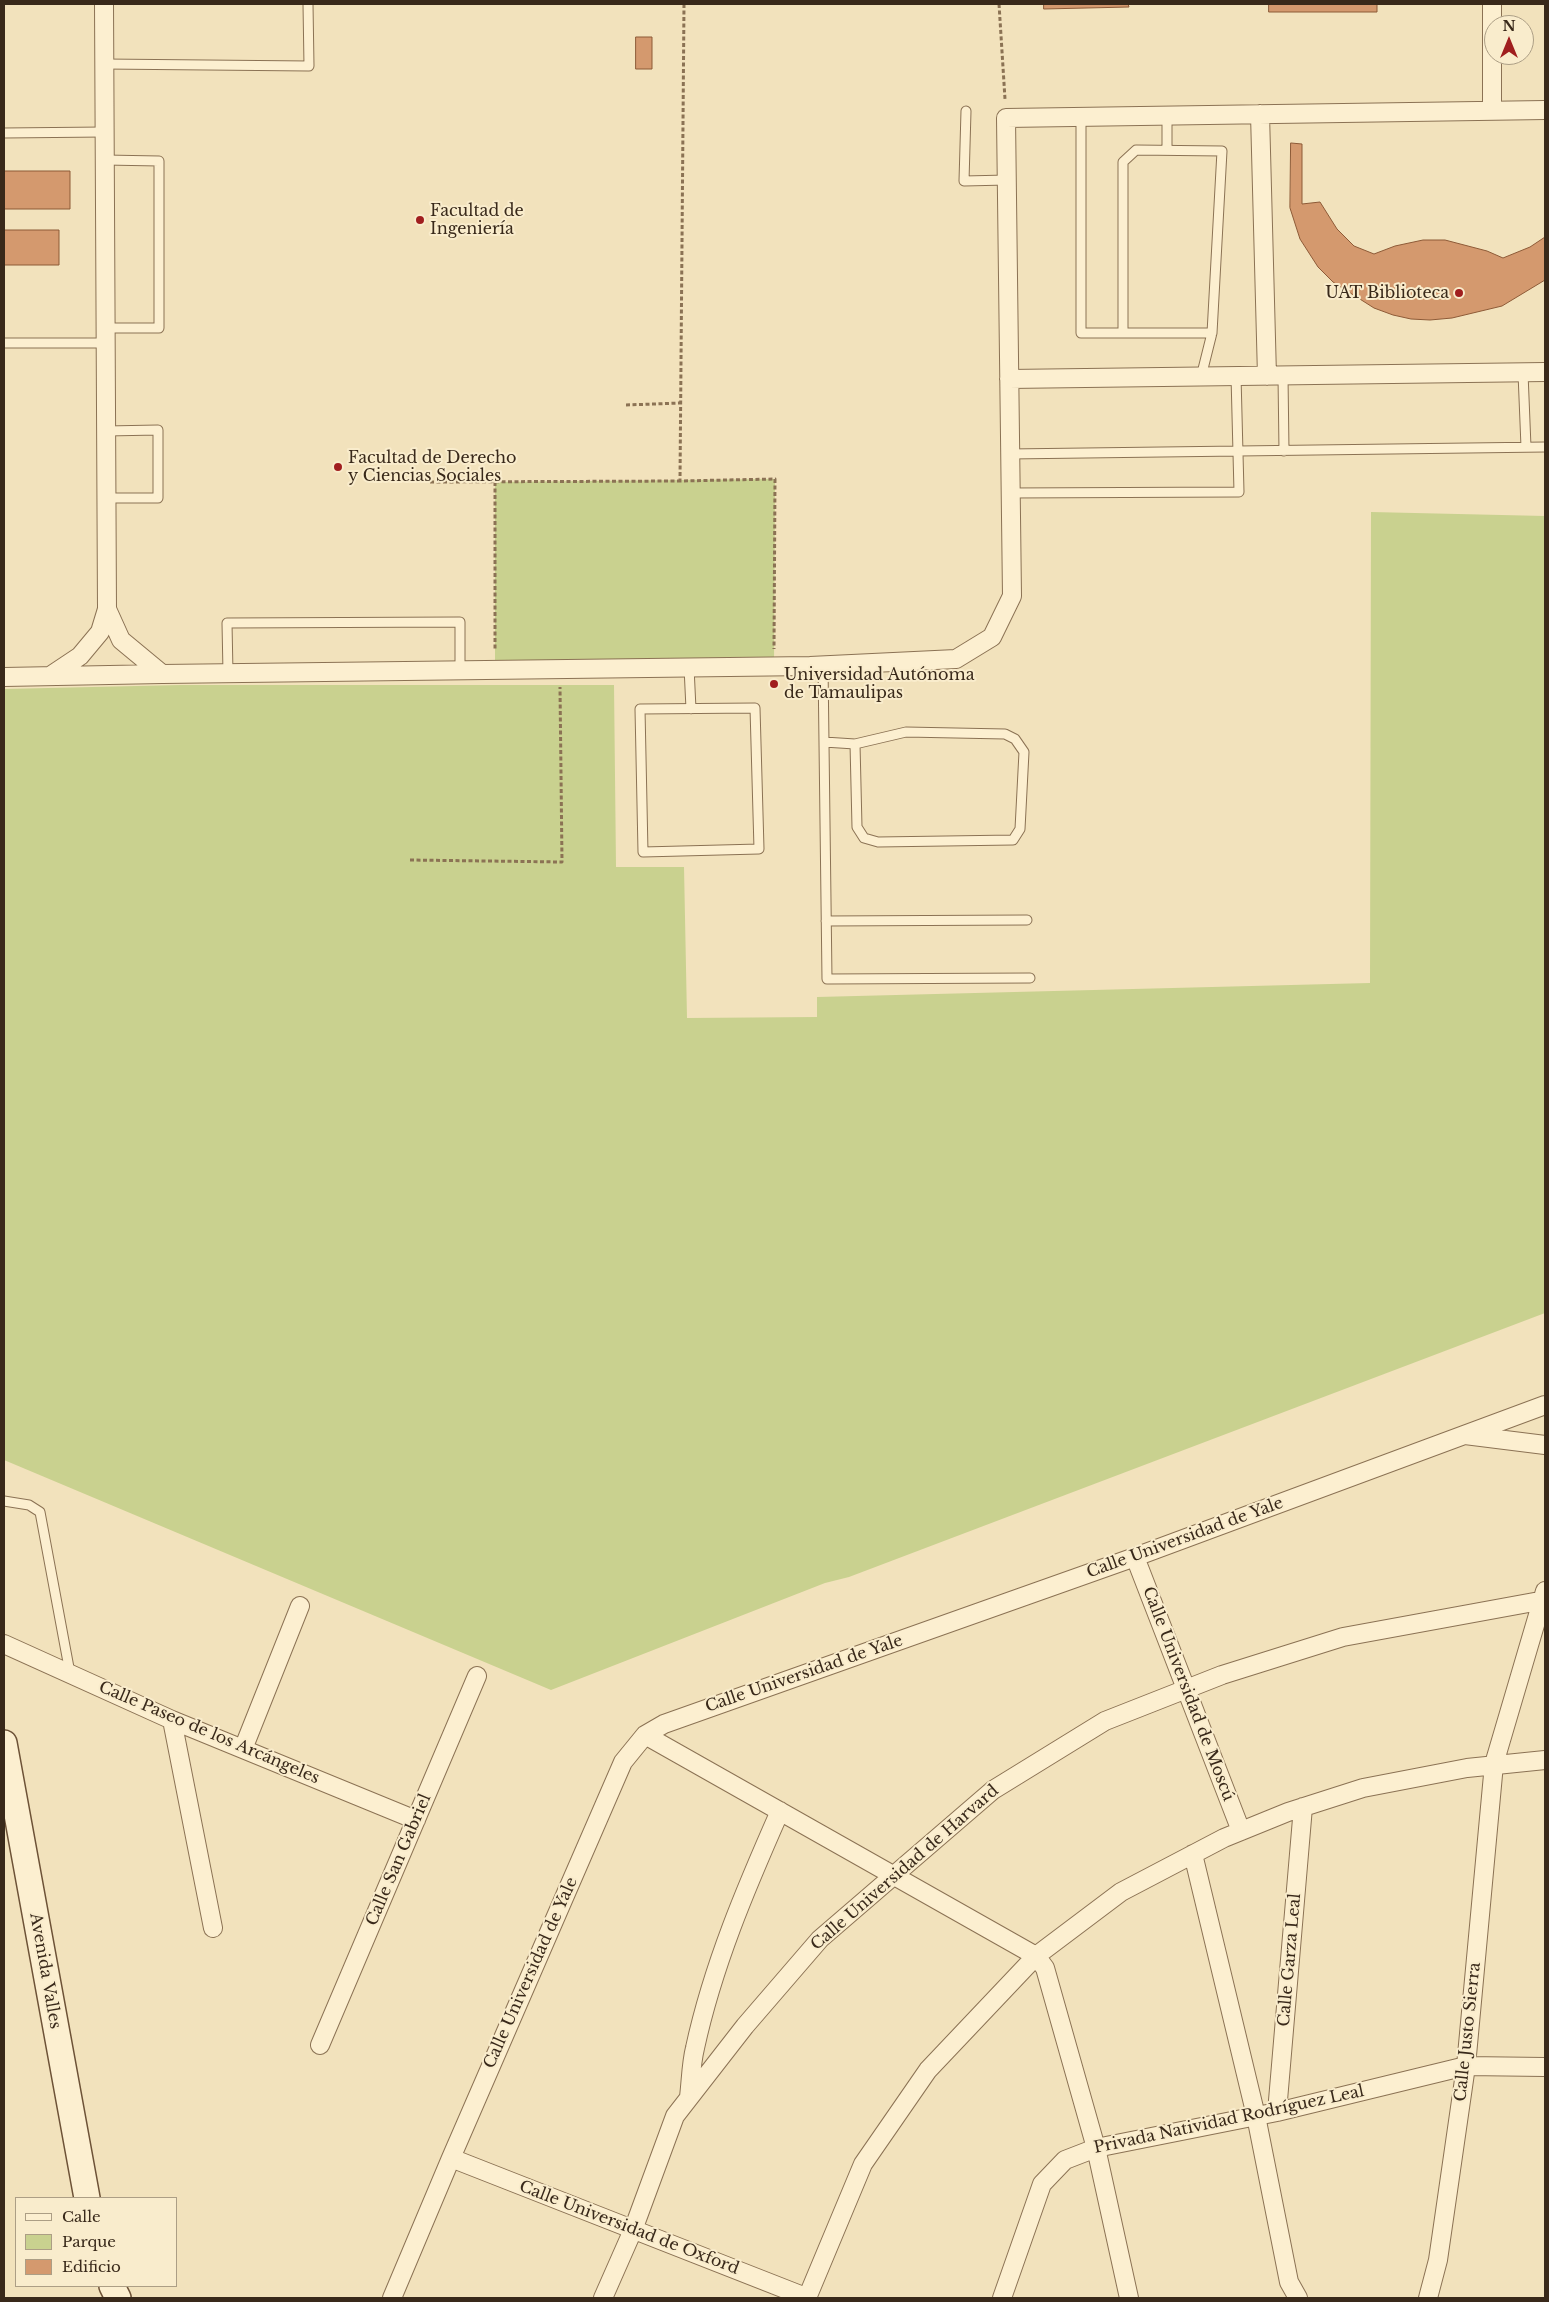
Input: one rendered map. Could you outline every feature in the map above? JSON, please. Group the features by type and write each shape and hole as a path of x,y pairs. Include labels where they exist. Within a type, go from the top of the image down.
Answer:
{"main road":[{"name":"Avenida Valles","path":"4,1743 87,2197"}],"street":[{"path":"49,676 80,656 100,632 107,609 104,4"},
{"path":"1492,4 1492,111"},
{"path":"4,677 774,666 956,659 992,637 1012,596 1006,118 1545,110"},
{"path":"1260,114 1275,376"},
{"path":"1009,379 1545,372"},
{"path":"107,609 121,640 162,674"},
{"name":"Calle Universidad de Yale","path":"392,2298 450,2158 623,1762 645,1736 664,1724 1135,1557 1545,1405"},
{"path":"1465,1435 1545,1445"},
{"name":"Calle Universidad de Moscú","path":"1135,1557 1242,1831"},
{"name":"Calle Universidad de Harvard","path":"604,2298 633,2230 675,2116 745,2026 820,1939 896,1876 994,1790 1105,1721 1222,1675 1343,1637 1544,1596"},
{"name":"Calle Justo Sierra","path":"1428,2298 1438,2260 1466,2066 1494,1764 1544,1596"},
{"path":"243,1749 300,1606"},
{"name":"Calle Paseo de los Arcángeles","path":"4,1644 172,1720 416,1820"},
{"name":"Calle San Gabriel","path":"320,2045 477,1676"},
{"path":"172,1720 213,1928"},
{"path":"645,1736 1036,1956 1045,1968 1096,2148 1129,2298"},
{"path":"807,2298 862,2164 928,2070 1036,1956 1121,1892 1193,1854 1242,1831 1303,1807 1363,1788 1467,1768 1545,1760"},
{"name":"Calle Garza Leal","path":"1277,2112 1303,1807"},
{"path":"689,2098 694,2050 713,1975 737,1910 780,1811"},
{"path":"1193,1854 1256,2116 1289,2282 1298,2298"},
{"name":"Privada Natividad Rodríguez Leal","path":"1002,2298 1042,2184 1065,2160 1096,2148 1277,2112 1466,2066 1545,2067"},
{"name":"Calle Universidad de Oxford","path":"450,2158 807,2298"}],"lane":[{"path":"104,64 309,66 308,4"},
{"path":"966,111 964,181 1007,180"},
{"path":"1081,116 1081,333 1212,333"},
{"path":"1167,116 1167,150"},
{"path":"4,133 104,132"},
{"path":"1123,333 1123,162 1136,150 1222,151 1212,333 1201,377"},
{"path":"4,343 106,336 160,328 160,161 105,160"},
{"path":"1523,373 1526,447"},
{"path":"1010,493 1239,492 1236,376"},
{"path":"1275,376 1284,451"},
{"path":"106,431 158,430 158,498 106,498"},
{"path":"1010,454 1545,447"},
{"path":"228,673 227,623 460,622 460,670"},
{"path":"823,665 827,979 1030,978"},
{"path":"689,667 690,709"},
{"path":"755,708 759,849 643,852 640,710 690,709 755,708"},
{"path":"824,742 856,744 906,732 1005,734 1015,739 1024,752 1020,830 1013,840 878,842 864,838 857,827 856,744"},
{"path":"826,921 1027,920"},
{"path":"4,1501 29,1504 40,1512 70,1673"}],"path":[{"path":"680,481 684,4"},
{"path":"999,4 1006,118"},
{"path":"626,405 681,403"},
{"path":"430,482 775,479 774,666"},
{"path":"495,482 495,670"},
{"path":"410,860 562,862 559,669"}],"green space":[{"path":"775,479 774,666 495,670 495,482"},
{"path":"1371,512 1545,516 1545,1313 849,1577 825,1583 551,1690 4,1460 4,689 181,685 614,685 616,867 684,867 687,1018 817,1017 817,997 1370,983"}],"building":[{"path":"1044,4 1128,4 1129,7 1044,9"},
{"path":"1269,4 1377,4 1377,12 1269,12"},
{"path":"636,37 652,37 652,69 636,69"},
{"path":"1291,143 1302,144 1302,204 1320,202 1337,229 1354,246 1374,254 1395,246 1423,240 1445,240 1487,251 1503,258 1530,247 1545,237 1545,280 1502,306 1452,318 1411,319 1374,308 1333,282 1318,267 1300,239 1290,208"},
{"path":"4,171 70,171 70,209 4,209"},
{"path":"4,230 59,230 59,265 4,265"}],"place":[{"name":"Facultad de Ingeniería","path":"420,220"},
{"name":"UAT Biblioteca","path":"1459,293"},
{"name":"Facultad de Derecho y Ciencias Sociales","path":"338,467"},
{"name":"Universidad Autónoma de Tamaulipas","path":"774,684"}]}
